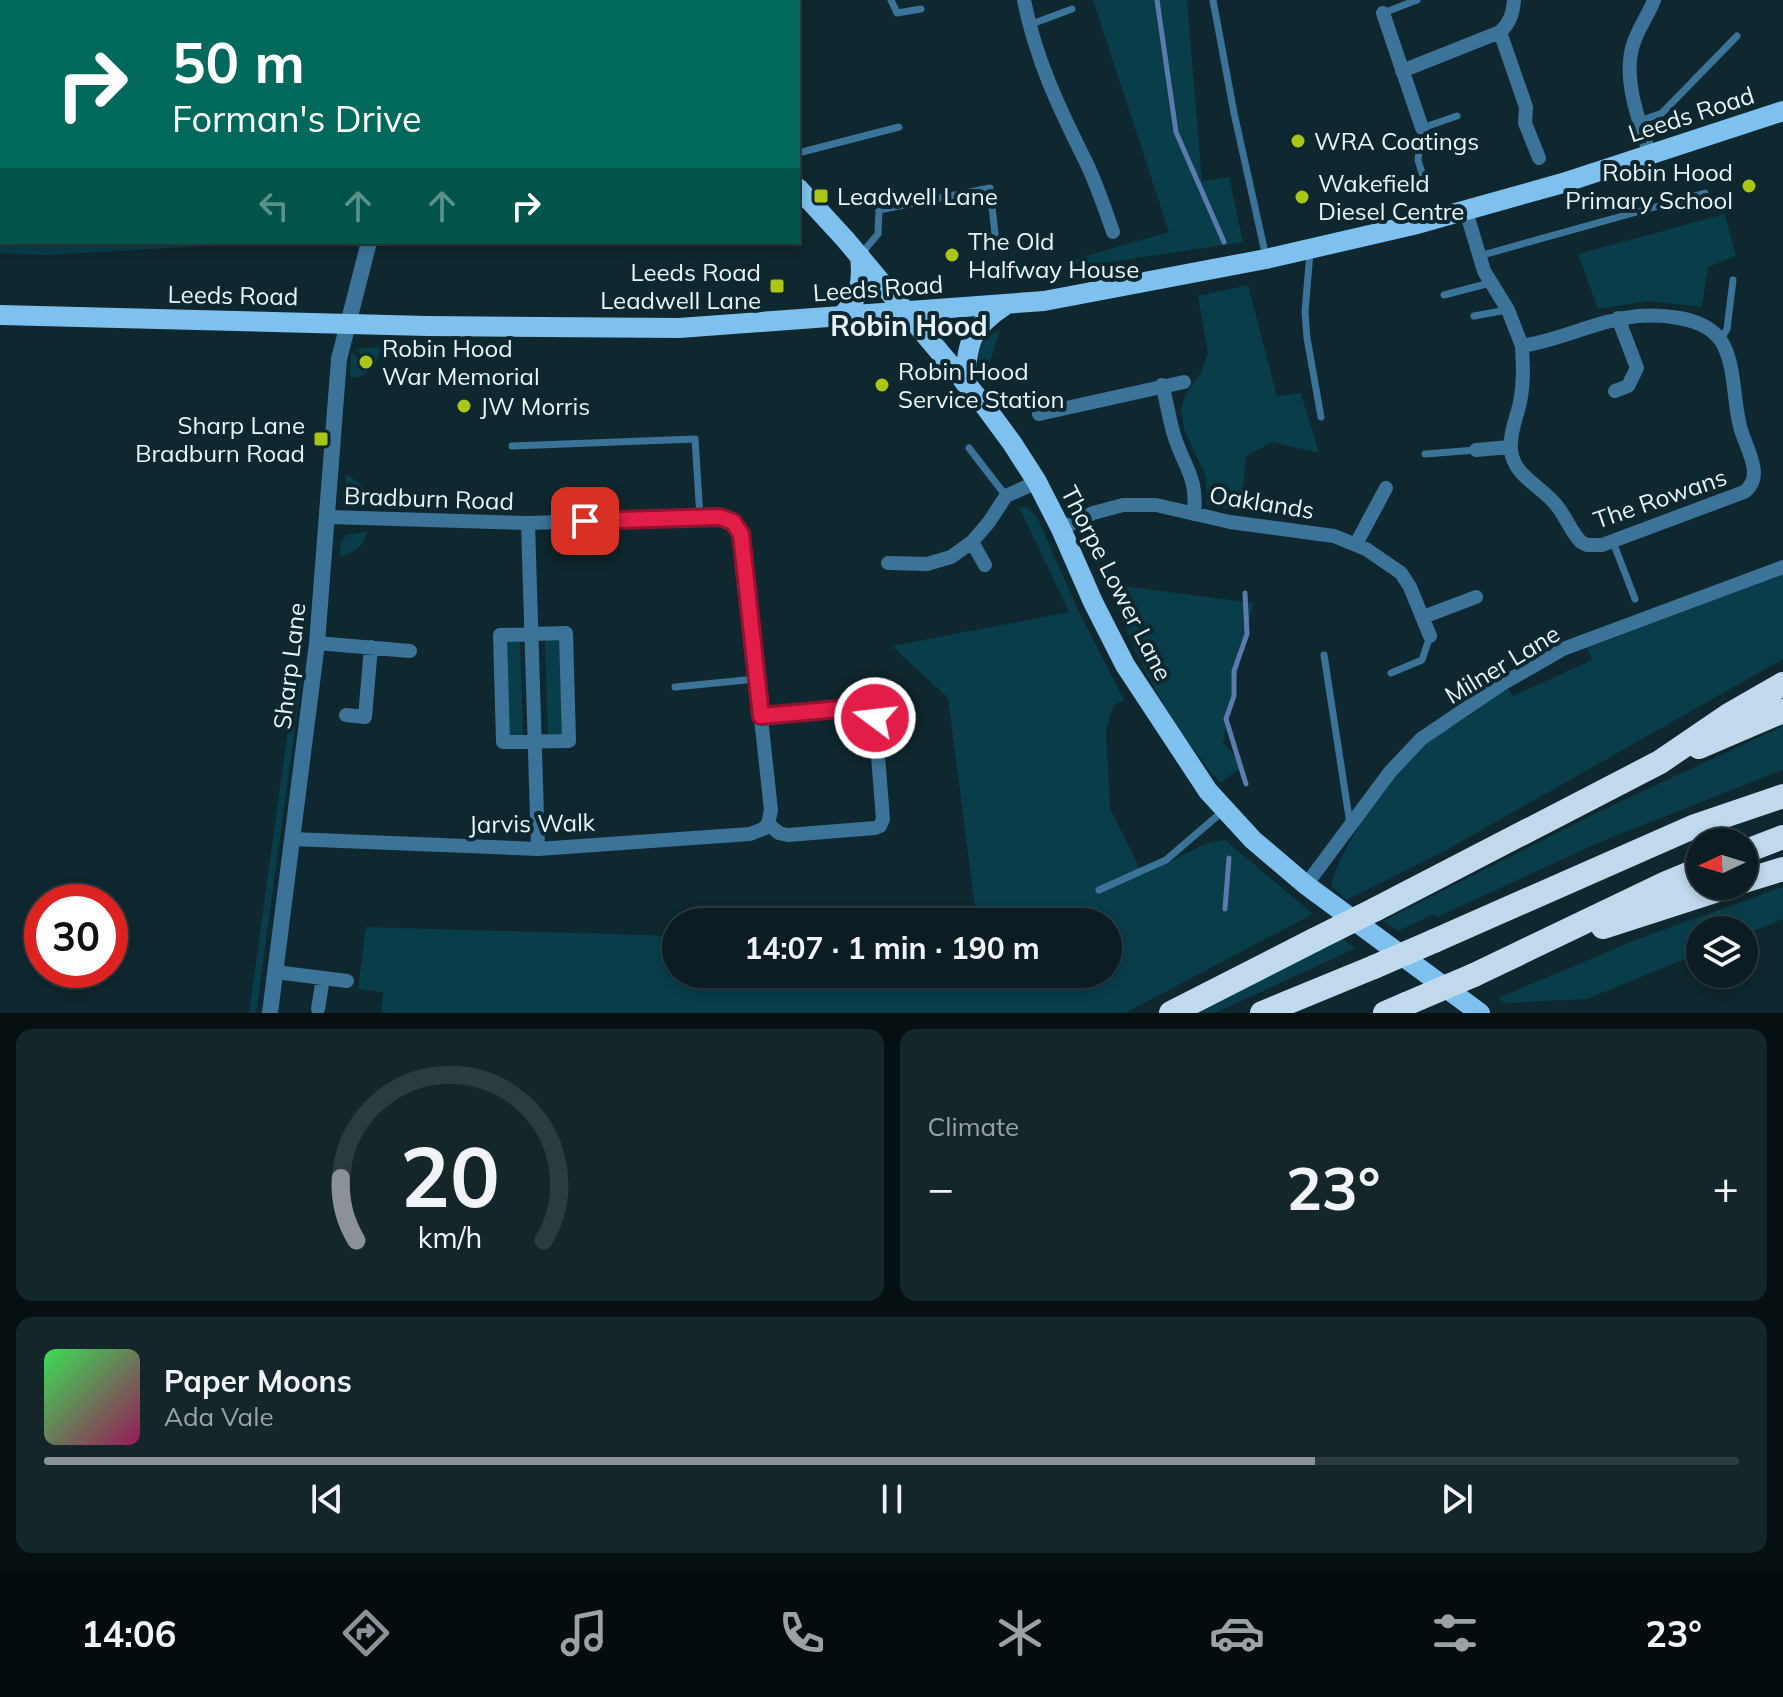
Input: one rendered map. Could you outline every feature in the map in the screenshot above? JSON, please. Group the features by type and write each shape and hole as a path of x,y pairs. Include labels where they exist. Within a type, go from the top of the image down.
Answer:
{"highway":[{"path":"1660,762 1729,715 1783,684"},
{"path":"1171,1013 1660,762 1744,730 1783,711"},
{"path":"1262,1013 1695,826 1783,796"},
{"path":"1758,847 1783,837"},
{"path":"1758,877 1783,869"},
{"path":"1396,1008 1474,975 1686,875"},
{"path":"1520,953 1686,900"}],"main road":[{"name":"Leeds Road","path":"0,315 679,328 1044,301 1310,250 1466,211 1650,156 1783,111"},
{"path":"800,190 907,312"},
{"path":"840,317 853,305 860,291 860,256"},
{"path":"965,383 970,340 989,316 1007,304"},
{"name":"Thorpe Lower Lane","path":"907,312 1012,443 1037,482 1125,665 1199,778 1253,840 1306,885 1480,1013"}],"street":[{"path":"1024,0 1036,52 1087,165 1113,232"},
{"path":"1402,71 1500,32 1513,13 1514,0"},
{"path":"1650,156 1630,66 1633,44 1654,0"},
{"path":"1383,13 1422,128"},
{"path":"1500,32 1526,107 1525,123 1539,158"},
{"path":"1466,211 1490,283 1508,310 1522,346 1524,370 1510,447 1476,450"},
{"name":"Sharp Lane","path":"270,1013 317,643 339,359 368,244"},
{"path":"1522,346 1618,318 1645,315 1687,319 1701,324 1721,339"},
{"path":"1615,391 1628,386 1637,368 1618,318"},
{"name":"The Rowans","path":"1510,447 1516,467 1554,502 1581,542 1595,546 1744,492 1752,484 1754,468 1740,426 1729,356 1721,339"},
{"path":"1039,414 1184,382"},
{"path":"1162,385 1175,440 1196,493 1194,514"},
{"path":"888,563 927,564 951,557 972,542 1006,496 1037,482"},
{"path":"1356,544 1386,488"},
{"name":"Oaklands","path":"1061,529 1093,513 1123,505 1156,505 1245,524 1334,536 1385,560 1401,573 1430,636"},
{"name":"Bradburn Road","path":"328,517 528,523 720,517 733,522 741,534 758,679"},
{"path":"528,523 538,849"},
{"path":"972,542 985,565"},
{"name":"Milner Lane","path":"1306,885 1390,772 1421,739 1502,684 1563,649 1783,567"},
{"path":"1423,617 1476,597"},
{"path":"566,633 569,741 536,742 503,742 500,635 566,633"},
{"path":"317,643 410,651"},
{"path":"346,715 365,717 371,647"},
{"path":"758,679 761,716 771,810 768,824 779,833 788,835 880,826 883,819 875,718 869,709 861,707 761,716"},
{"name":"Jarvis Walk","path":"292,839 538,849 750,834 768,824"},
{"path":"275,972 347,981"},
{"path":"318,1009 323,978"}],"lane":[{"path":"891,0 897,13 921,9"},
{"path":"1213,0 1266,259"},
{"path":"1383,13 1417,0"},
{"path":"1029,25 1072,9"},
{"path":"1640,121 1662,113 1737,36"},
{"path":"1425,183 1418,160 1422,128 1457,116"},
{"path":"800,152 899,127"},
{"path":"860,256 878,234 879,210 990,188 995,234"},
{"path":"1479,256 1705,193"},
{"path":"1310,250 1305,312 1321,417"},
{"path":"1721,339 1727,329 1733,280"},
{"path":"1444,295 1490,283"},
{"path":"1474,316 1508,310"},
{"path":"512,446 695,439 700,517"},
{"path":"969,448 1006,496"},
{"path":"1425,454 1476,450"},
{"path":"1612,541 1635,599"},
{"path":"1391,673 1422,660 1430,636"},
{"path":"1324,655 1350,824"},
{"path":"675,687 758,679"},
{"path":"1099,890 1166,860 1225,809"}],"shaded area":[{"path":"1093,0 1187,0 1202,181 1229,177 1243,242 1052,271 1051,266 1169,232"},
{"path":"1725,214 1736,256 1708,267 1702,307 1648,301 1598,309 1578,254"},
{"path":"0,244 240,244 47,255 0,253"},
{"path":"1248,285 1277,396 1301,393 1319,453 1272,442 1246,456 1241,511 1207,505 1206,477 1184,429 1181,409 1186,393 1201,373 1208,353 1198,296"},
{"path":"1000,331 986,374 979,361 980,348 987,338"},
{"path":"380,347 377,359 374,365 371,369 362,376 350,378 351,352 358,358 359,368 369,370 374,364 373,355 361,354 355,349"},
{"path":"346,475 362,487 370,506 350,502 345,491"},
{"path":"1019,507 1027,508 1037,517 1079,612 1124,700 1114,705 1106,730 1110,809 1143,875 1205,844 1225,840 1313,914 1125,1013 381,1013 383,992 358,989 366,927 662,936 662,988 1122,988 1122,908 975,908 948,698 892,646 1069,612"},
{"path":"367,532 357,548 340,556 341,542 346,535"},
{"path":"1783,574 1783,659 1450,848 1346,900 1332,887 1345,852 1372,805 1406,762 1434,735 1463,720 1507,688 1513,696 1592,660 1587,648"},
{"path":"1108,584 1253,603 1223,742 1243,767 1220,783 1184,736 1155,689"},
{"path":"520,640 523,736 507,736 505,641"},
{"path":"545,640 562,640 564,735 548,736"},
{"path":"295,679 301,684 256,1013 249,1013"},
{"path":"1783,726 1783,770 1607,839 1437,917 1434,914 1398,931 1383,921 1598,812"},
{"path":"1783,887 1783,919 1758,929 1758,916 1702,916 1747,900 1758,900 1758,896"},
{"path":"1686,922 1686,959 1587,999 1504,1003 1498,998"},
{"path":"1342,939 1356,948 1215,1013 1190,1013"}],"waterway":[{"path":"1157,0 1176,132 1224,242"},
{"path":"1245,593 1247,634 1234,671 1234,696 1226,719 1246,784"},
{"path":"1225,909 1229,858"}],"place":[{"name":"WRA Coatings","path":"1298,141"},
{"name":"Robin Hood Primary School","path":"1749,186"},
{"name":"Leadwell Lane","path":"821,196"},
{"name":"Wakefield Diesel Centre","path":"1302,197"},
{"name":"The Old Halfway House","path":"952,255"},
{"name":"Leeds Road Leadwell Lane","path":"777,286"},
{"name":"Robin Hood War Memorial","path":"366,362"},
{"name":"Robin Hood Service Station","path":"882,385"},
{"name":"JW Morris","path":"464,406"},
{"name":"Sharp Lane Bradburn Road","path":"321,439"}],"district":[{"name":"Robin Hood","path":"909,325"}],"route":[{"path":"585,521 720,517 733,522 741,534 761,716 861,707 869,709 875,718"}]}
